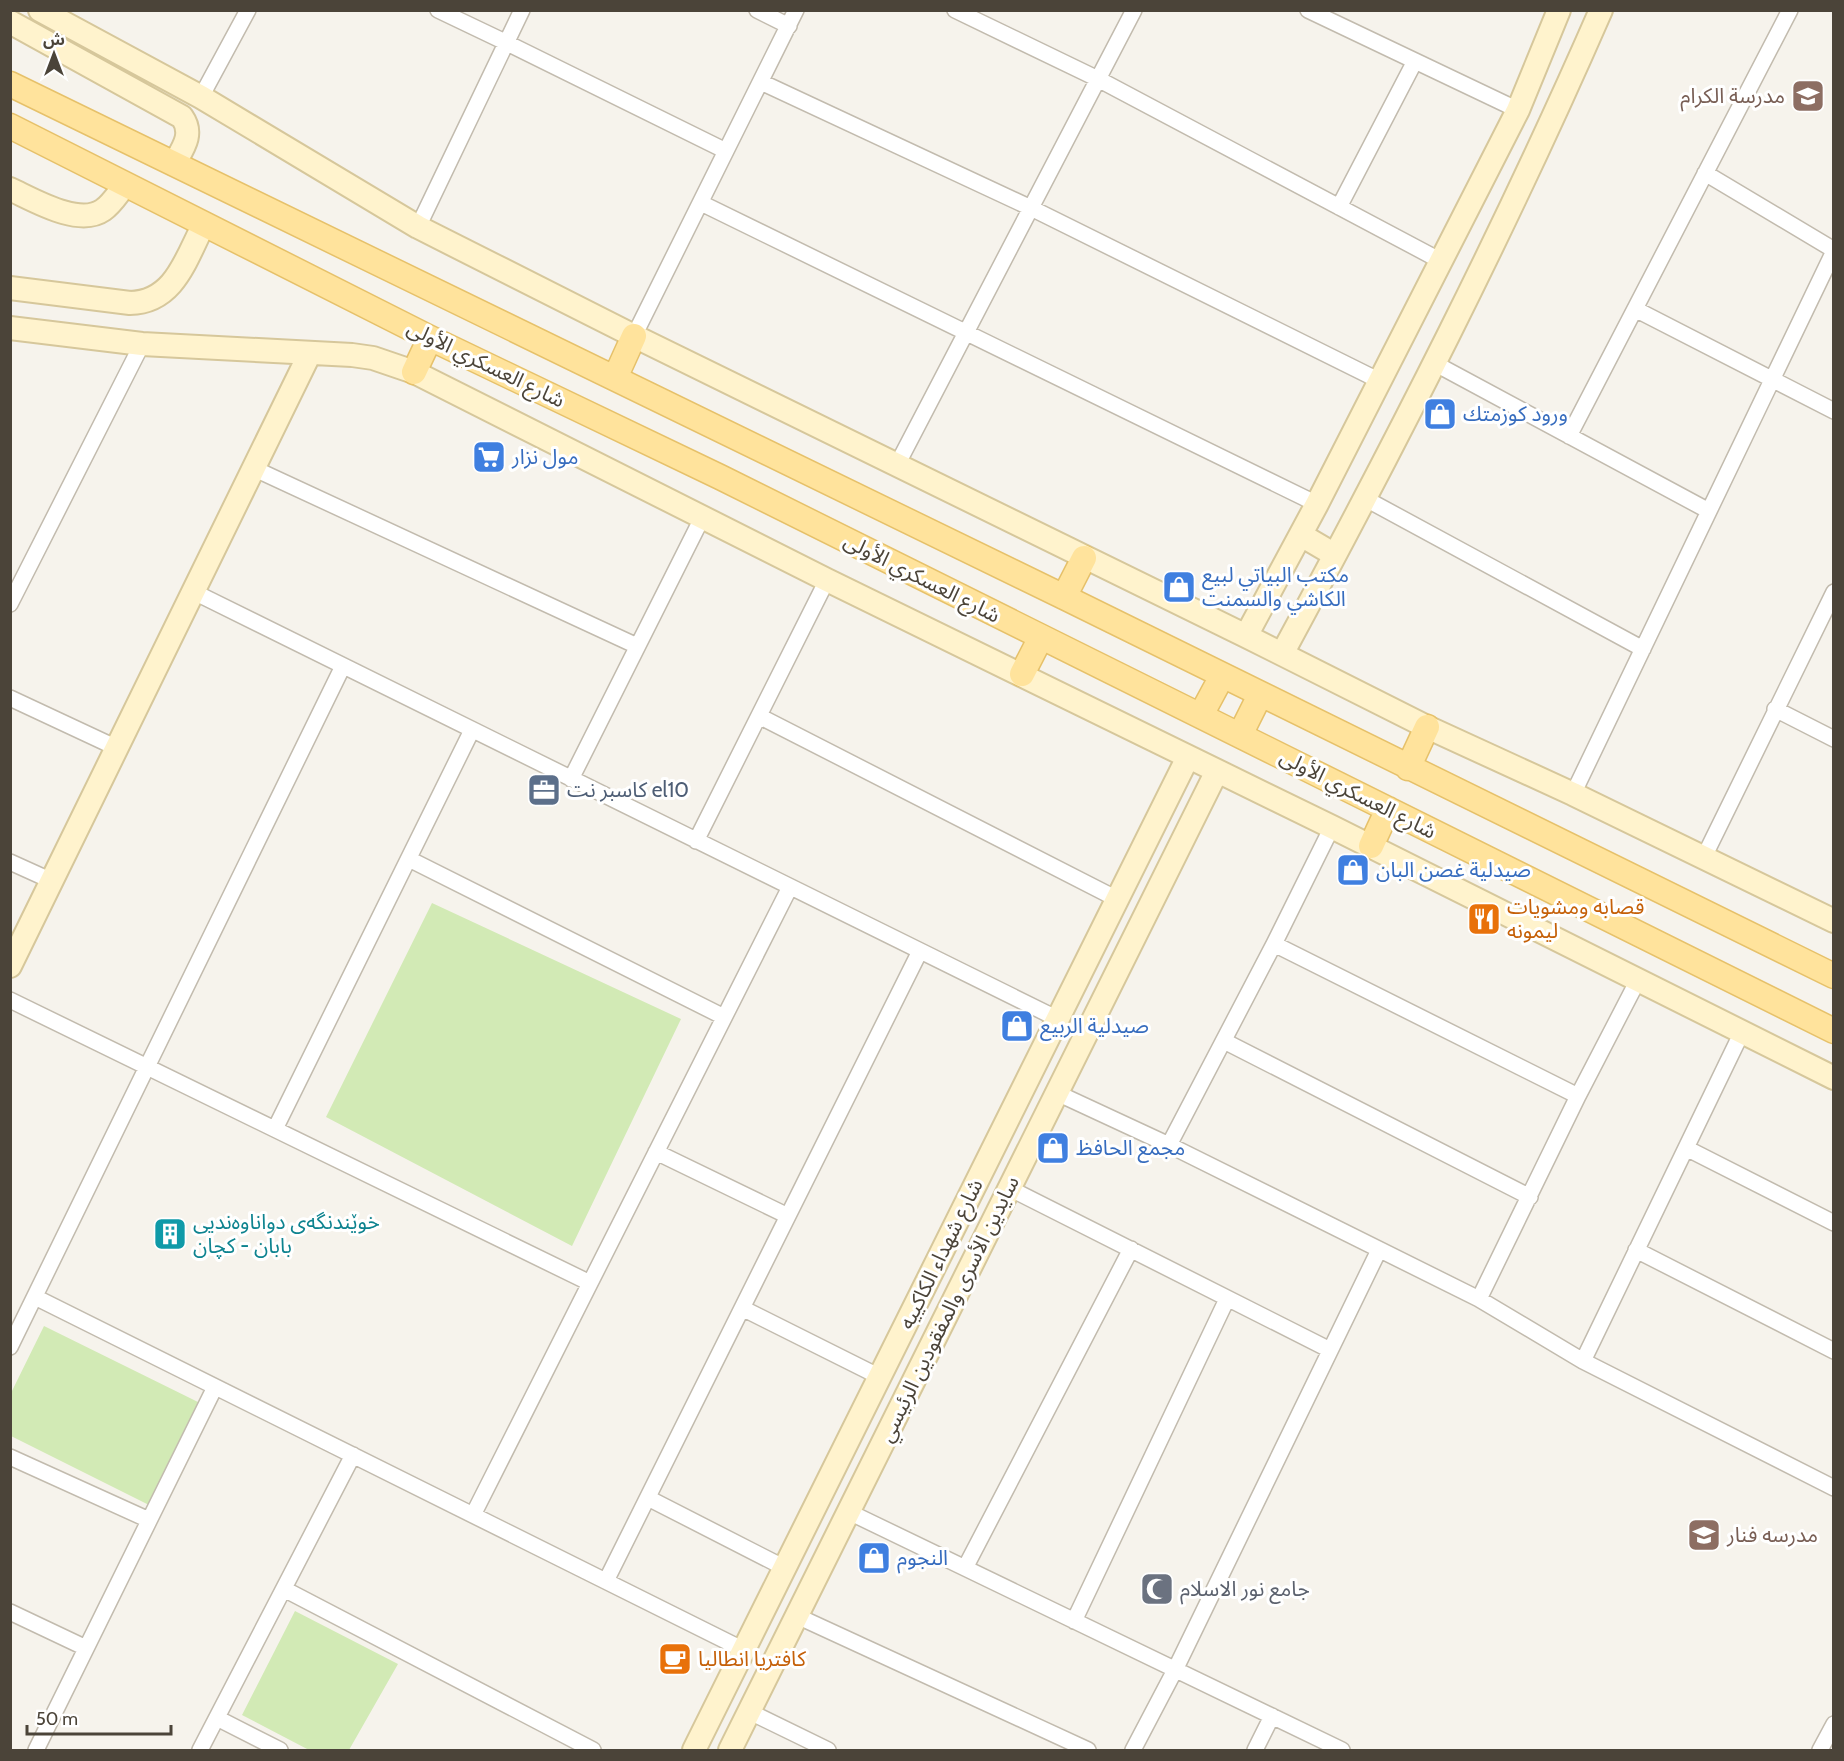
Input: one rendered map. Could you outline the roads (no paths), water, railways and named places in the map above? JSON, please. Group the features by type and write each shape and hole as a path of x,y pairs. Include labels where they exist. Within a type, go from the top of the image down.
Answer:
{"main road":[{"name":"شارع العسكري الأولى","path":"10,84 1064,597 1833,976"},
{"name":"شارع العسكري الأولى","path":"10,126 430,338 720,477 1833,1031"},
{"path":"615,378 634,336"},
{"path":"414,372 430,338"},
{"path":"1064,597 1084,558"},
{"path":"1022,674 1041,637"},
{"path":"1201,715 1222,676"},
{"path":"1240,735 1260,695"},
{"path":"1408,768 1427,727"},
{"path":"1371,846 1388,809"}],"street":[{"path":"40,10 201,96 418,227 1427,727 1573,794 1833,921"},
{"path":"201,96 248,10"},
{"path":"438,10 726,151"},
{"path":"418,227 522,10"},
{"path":"757,10 789,26"},
{"path":"634,336 796,10"},
{"path":"955,10 1098,79 1441,261"},
{"path":"897,465 1134,10"},
{"path":"1308,10 1518,110"},
{"path":"1246,636 1317,504 1518,110 1559,10"},
{"path":"1281,654 1366,499 1434,363 1556,114 1601,10"},
{"path":"1569,436 1790,10"},
{"path":"10,22 182,117 188,130 188,138 174,164"},
{"path":"1339,207 1415,61"},
{"path":"761,82 1031,208 1380,381"},
{"path":"1573,794 1833,251 1706,173"},
{"path":"10,189 57,210 87,215 103,210 125,185"},
{"path":"701,203 1317,504"},
{"path":"10,288 130,303 149,301 158,297 172,284 204,224"},
{"path":"1635,309 1833,411"},
{"path":"10,328 142,344 352,355 373,358 414,372 702,518 1371,846 1833,1078"},
{"path":"10,604 142,344"},
{"path":"10,966 310,353"},
{"path":"1434,363 1709,511"},
{"path":"255,469 637,646"},
{"path":"1366,499 1643,649"},
{"path":"571,779 702,518"},
{"path":"1301,534 1335,555"},
{"path":"696,841 827,580"},
{"path":"194,592 1058,1019"},
{"path":"1704,857 1833,592"},
{"path":"10,1347 343,666"},
{"path":"10,698 117,748"},
{"path":"1775,709 1833,739"},
{"path":"759,716 1117,899"},
{"path":"275,1129 472,730"},
{"name":"شارع شهداء الكاكييه","path":"694,1750 1188,757"},
{"name":"سايدين الأسرى والمفقودين الرئيسي","path":"730,1750 1217,771"},
{"path":"1169,1145 1332,827"},
{"path":"409,859 724,1017"},
{"path":"10,862 52,882"},
{"path":"473,1515 790,887"},
{"path":"1274,944 1578,1096"},
{"path":"606,1581 920,951"},
{"path":"1479,1299 1578,1096 1638,980"},
{"path":"10,1000 590,1283"},
{"path":"1582,1361 1742,1032"},
{"path":"1224,1041 1530,1197"},
{"path":"1057,1093 1169,1145 1479,1299 1582,1361 1833,1488"},
{"path":"1686,1148 1833,1223"},
{"path":"656,1152 788,1216"},
{"path":"1009,1188 1330,1350"},
{"path":"964,1568 1131,1249"},
{"path":"1133,1750 1175,1670 1379,1250"},
{"path":"1636,1250 1833,1351"},
{"path":"35,1297 744,1650"},
{"path":"1074,1621 1227,1299"},
{"path":"742,1308 880,1377"},
{"path":"36,1750 215,1387"},
{"path":"200,1750 352,1455"},
{"path":"10,1457 148,1520"},
{"path":"648,1498 785,1568"},
{"path":"849,1512 1342,1750"},
{"path":"284,1588 593,1750"},
{"path":"10,1612 86,1648"},
{"path":"797,1616 1088,1750"},
{"path":"750,1712 828,1750"},
{"path":"1255,1750 1272,1716"},
{"path":"217,1718 280,1750"},
{"path":"1820,1750 1833,1724"}],"place":[{"name":"مدرسة الكرام","path":"1808,96"},
{"name":"ورود كوزمتك","path":"1440,414"},
{"name":"مول نزار","path":"489,457"},
{"name":"مكتب البياتي لبيع الكاشي والسمنت","path":"1179,587"},
{"name":"كاسبر نت el10","path":"544,790"},
{"name":"صيدلية غصن البان","path":"1353,870"},
{"name":"قصابه ومشويات ليمونه","path":"1484,919"},
{"name":"صيدلية الربيع","path":"1017,1026"},
{"name":"مجمع الحافظ","path":"1053,1148"},
{"name":"خوێندنگەی دواناوەندیی بابان - کچان","path":"170,1234"},
{"name":"مدرسه فنار","path":"1704,1535"},
{"name":"النجوم","path":"874,1558"},
{"name":"جامع نور الاسلام","path":"1157,1589"},
{"name":"كافتريا انطاليا","path":"675,1659"}]}
